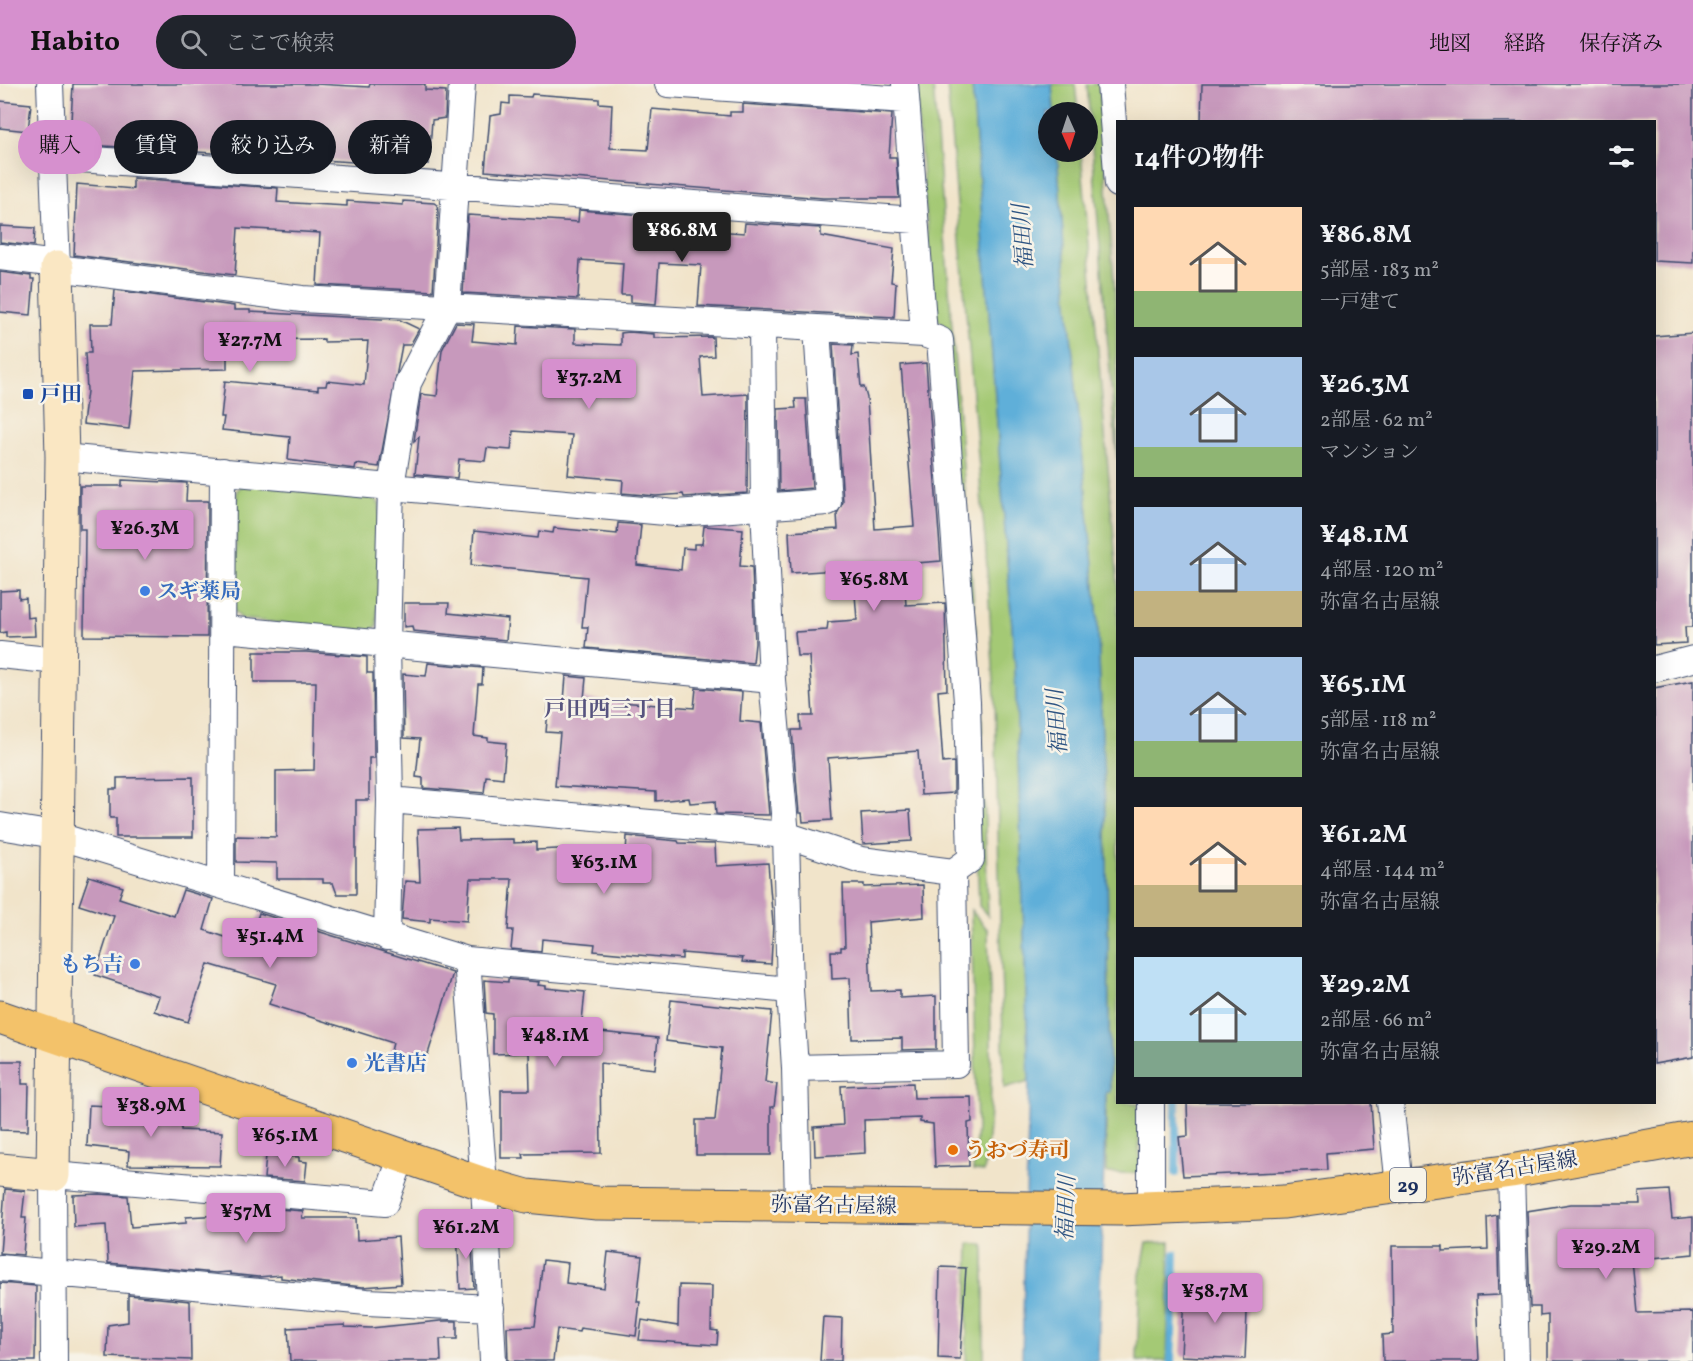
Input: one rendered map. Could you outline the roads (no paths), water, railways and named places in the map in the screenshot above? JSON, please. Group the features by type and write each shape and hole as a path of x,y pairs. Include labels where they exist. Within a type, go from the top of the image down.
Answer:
{"main road":[{"name":"弥富名古屋線","path":"0,1017 484,1184 527,1196 597,1203 1135,1208 1284,1202 1511,1171 1693,1138"}],"street":[{"path":"50,84 51,120"},
{"path":"387,937 390,800 387,644 391,486 408,382 447,307 462,84"},
{"path":"668,84 906,92 924,334"},
{"path":"1110,84 1116,159"},
{"path":"102,161 915,220"},
{"path":"53,174 62,457 53,1035 54,1361"},
{"path":"0,257 302,299 924,334 940,340 967,702 971,859 953,872 861,860 786,835 390,800"},
{"path":"762,325 764,507 772,680 786,835 798,1204"},
{"path":"62,457 676,513 828,502 817,328"},
{"path":"221,885 223,471"},
{"path":"224,629 772,680"},
{"path":"0,655 58,661"},
{"path":"1656,668 1693,659"},
{"path":"0,826 55,835 466,960 790,990"},
{"path":"795,1068 956,1064 953,872"},
{"path":"466,960 484,1184 493,1361"},
{"path":"1135,1208 1150,1104"},
{"path":"1390,1104 1399,1186"},
{"path":"0,1170 385,1203 402,1156"},
{"path":"1511,1171 1516,1361"},
{"path":"0,1268 367,1302 491,1308"}],"water":[{"name":"福田川","path":"972,84 1052,84 1053,102 1038,102 1038,162 1058,162 1068,303 1097,608 1107,861 1110,1092 1106,1092 1098,1361 1022,1361 1029,1081 1015,667"}],"waterway":[{"path":"1176,1104 1176,1173"},
{"path":"1171,1361 1175,1254"}],"place":[{"name":"戸田","path":"28,394"},
{"name":"スギ薬局","path":"145,591"},
{"name":"もち吉","path":"135,964"},
{"name":"光書店","path":"352,1063"},
{"name":"うおづ寿司","path":"953,1150"}],"district":[{"name":"戸田西三丁目","path":"610,708"}]}
